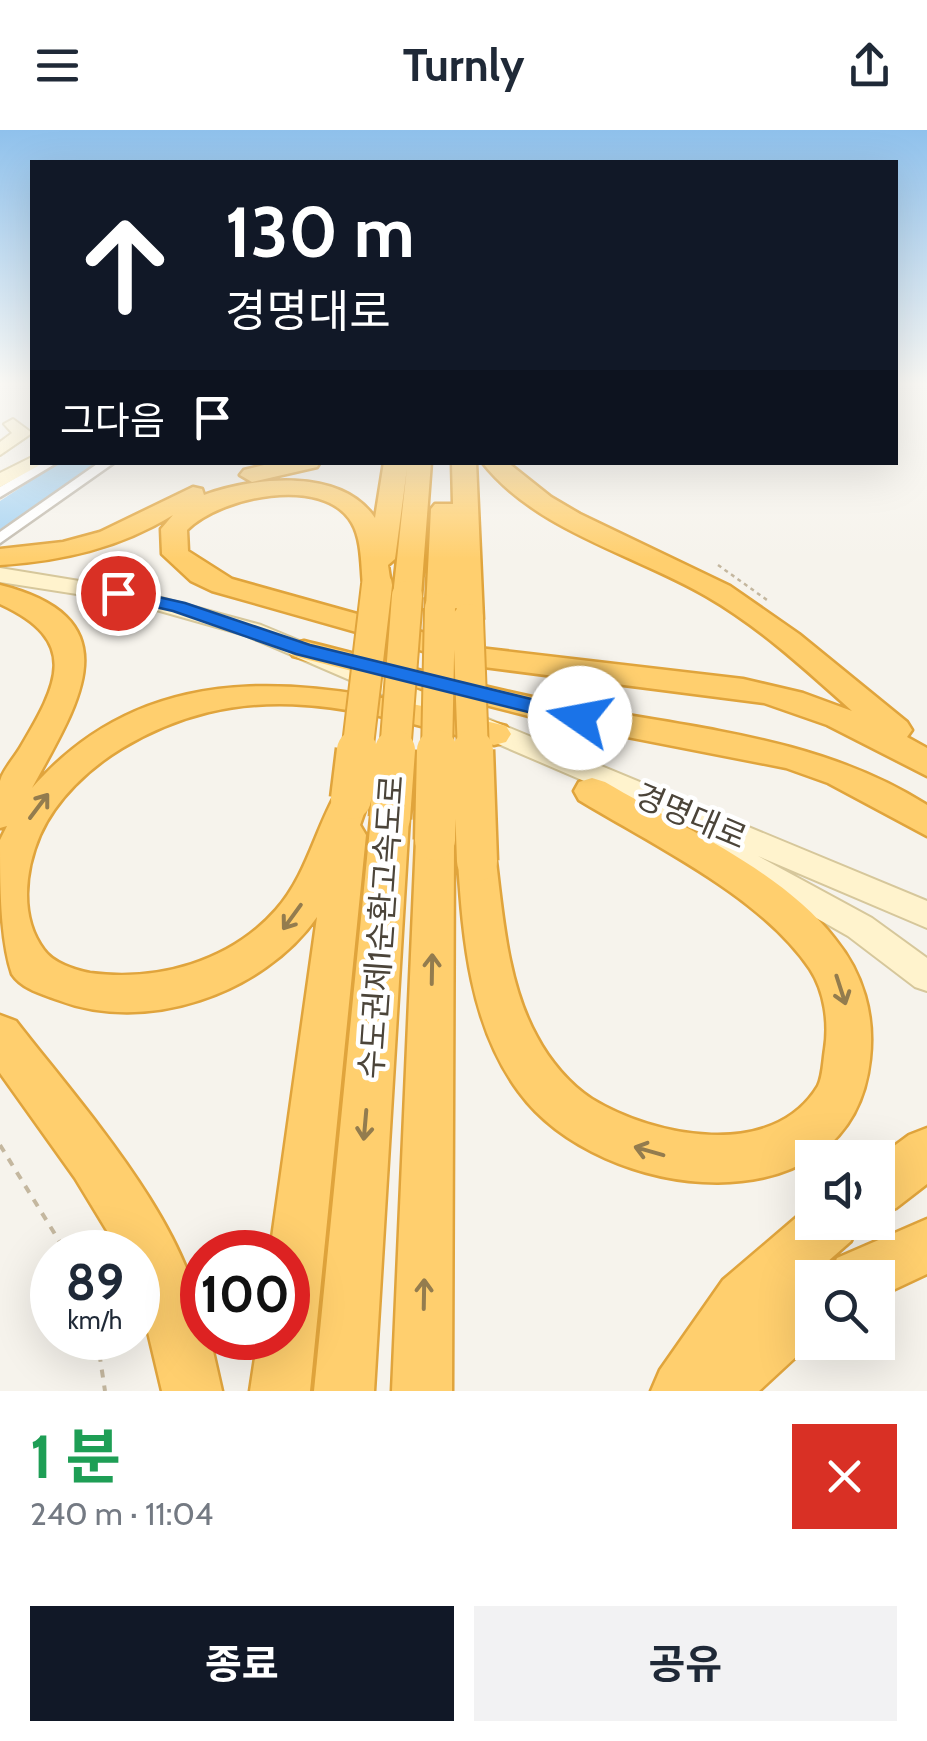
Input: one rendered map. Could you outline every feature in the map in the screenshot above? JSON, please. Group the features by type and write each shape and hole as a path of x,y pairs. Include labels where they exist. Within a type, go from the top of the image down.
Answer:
{"highway":[{"path":"0,557 44,554 88,544 126,531 205,488 298,465"},
{"path":"392,590 396,465"},
{"name":"수도권제1순환고속도로","path":"344,1391 371,809 392,590 418,465"},
{"name":"수도권제1순환고속도로","path":"422,1391 456,851 454,614 446,465"},
{"path":"464,465 454,614 456,851 512,1035 536,1078 568,1112 606,1137 658,1155 704,1161 762,1154 797,1142 825,1119 844,1093 852,1060 840,980 817,946 752,889 592,791"},
{"path":"497,465 548,505 743,606 927,756"},
{"path":"392,590 364,520 345,504 315,492 238,492 200,506 174,529 174,554 222,585 476,657 734,688 790,700 844,720 927,764"},
{"path":"0,594 44,613 61,629 73,650 72,675 63,703 0,814"},
{"path":"304,650 556,713 762,748 838,772 918,816"},
{"path":"371,809 281,932 243,960 207,977 160,989 107,995 68,987 31,968 4,913 6,880 14,848 30,817 54,786 116,735 146,717 186,701 223,694 288,693 377,705 494,734"},
{"path":"304,1230 371,809"},
{"path":"0,1035 116,1189 155,1260 184,1337 192,1391"},
{"path":"895,1177 927,1152"},
{"path":"681,1391 743,1300 811,1240"},
{"path":"895,1261 927,1246"},
{"path":"724,1391 744,1362 795,1319"},
{"path":"280,1391 284,1360"}],"street":[{"path":"0,460 30,445"},
{"path":"0,470 30,453"},
{"path":"0,481 30,463"},
{"path":"0,494 47,465"},
{"path":"0,538 105,465"},
{"name":"경명대로","path":"0,575 75,584 179,607 304,650 927,915"},
{"path":"494,734 592,791 718,847 804,892 860,927 927,977"}],"path":[{"path":"0,1145 52,1230"},
{"path":"100,1360 106,1391"}],"water":[{"path":"55,465 99,465 0,533 0,501"}],"route":[{"path":"118,593 179,607 304,650 580,718"}]}
